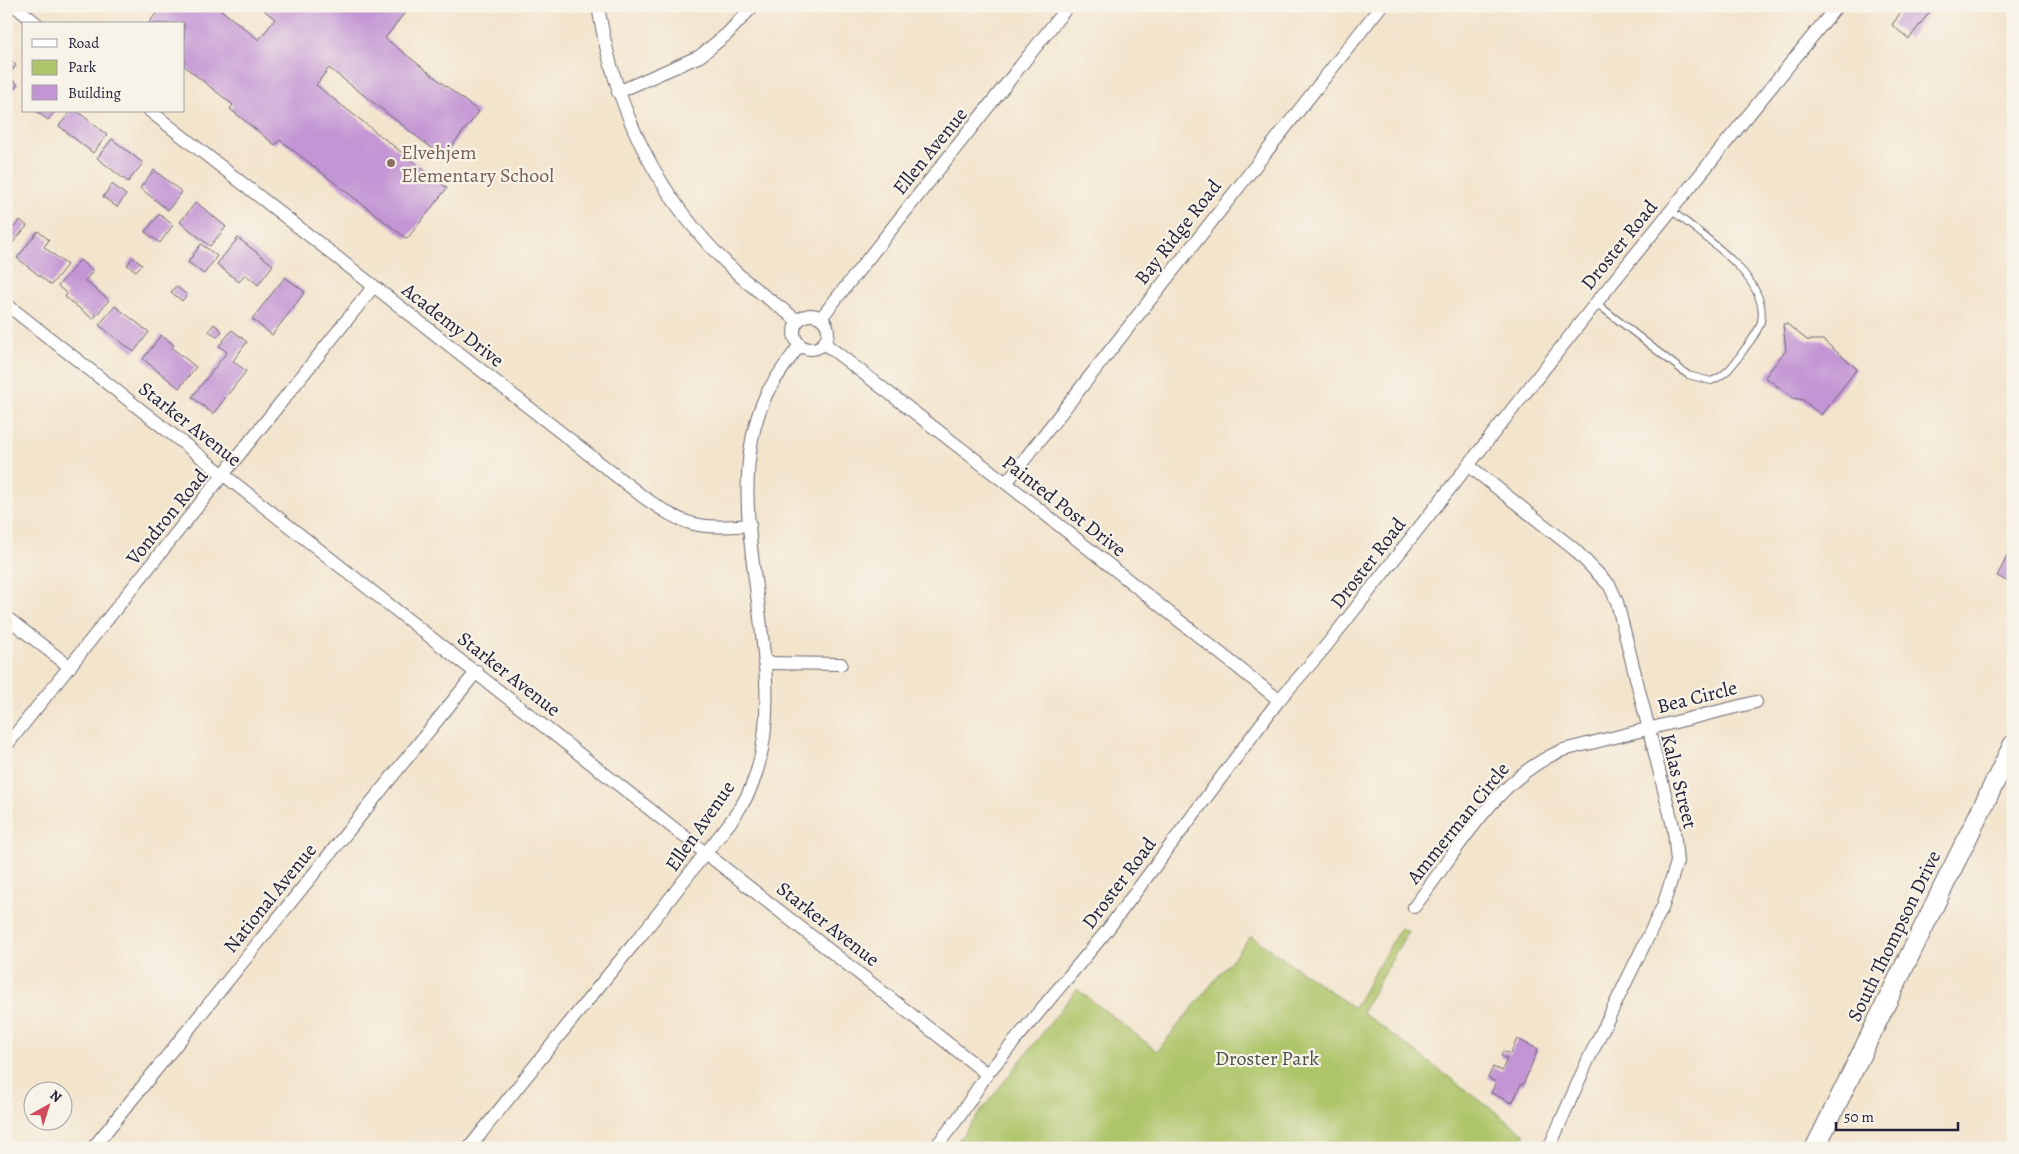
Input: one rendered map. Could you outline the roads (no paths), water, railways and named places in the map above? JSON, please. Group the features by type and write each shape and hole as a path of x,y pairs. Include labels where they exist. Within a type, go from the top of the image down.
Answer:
{"street":[{"path":"15,6 35,22"},
{"path":"598,6 605,50 618,92 644,152 671,199 710,246 738,274 798,321"},
{"path":"618,92 700,56 727,34 753,6"},
{"name":"Ellen Avenue","path":"821,318 1068,6"},
{"name":"Bay Ridge Road","path":"1006,483 1381,6"},
{"name":"Droster Road","path":"935,1148 959,1117 987,1074 1051,1000 1105,933 1280,700 1322,651 1596,303 1837,6"},
{"name":"Academy Drive","path":"151,112 619,478 674,518 692,524 717,527 750,525"},
{"name":"Vondron Road","path":"6,746 225,475 374,286"},
{"name":"Starker Avenue","path":"6,304 477,671 987,1074"},
{"path":"811,314 821,318 825,322 828,332 824,342 815,348 799,346 794,330 798,321 811,314"},
{"name":"Painted Post Drive","path":"824,342 1280,700"},
{"name":"Ellen Avenue","path":"469,1148 683,884 747,797 755,777 761,753 766,713 764,663 750,525 748,478 757,422 766,396 799,346"},
{"name":"Kalas Street","path":"1468,466 1574,549 1610,586 1617,602 1647,729 1674,830 1677,862 1663,906 1588,1060 1549,1148"},
{"path":"6,617 70,667"},
{"path":"764,663 841,664"},
{"name":"National Avenue","path":"93,1148 477,671"},
{"name":"Bea Circle","path":"1647,729 1756,702"},
{"name":"Ammerman Circle","path":"1414,907 1510,783 1529,768 1546,757 1563,750 1647,729"},
{"name":"South Thompson Drive","path":"1815,1148 2013,745"}],"lane":[{"path":"1596,303 1688,375 1711,381 1727,373 1759,328 1762,319 1760,300 1742,269 1672,210"}],"place":[{"name":"Elvehjem Elementary School","path":"391,163"}],"park label":[{"name":"Droster Park","path":"1267,1058"}]}
